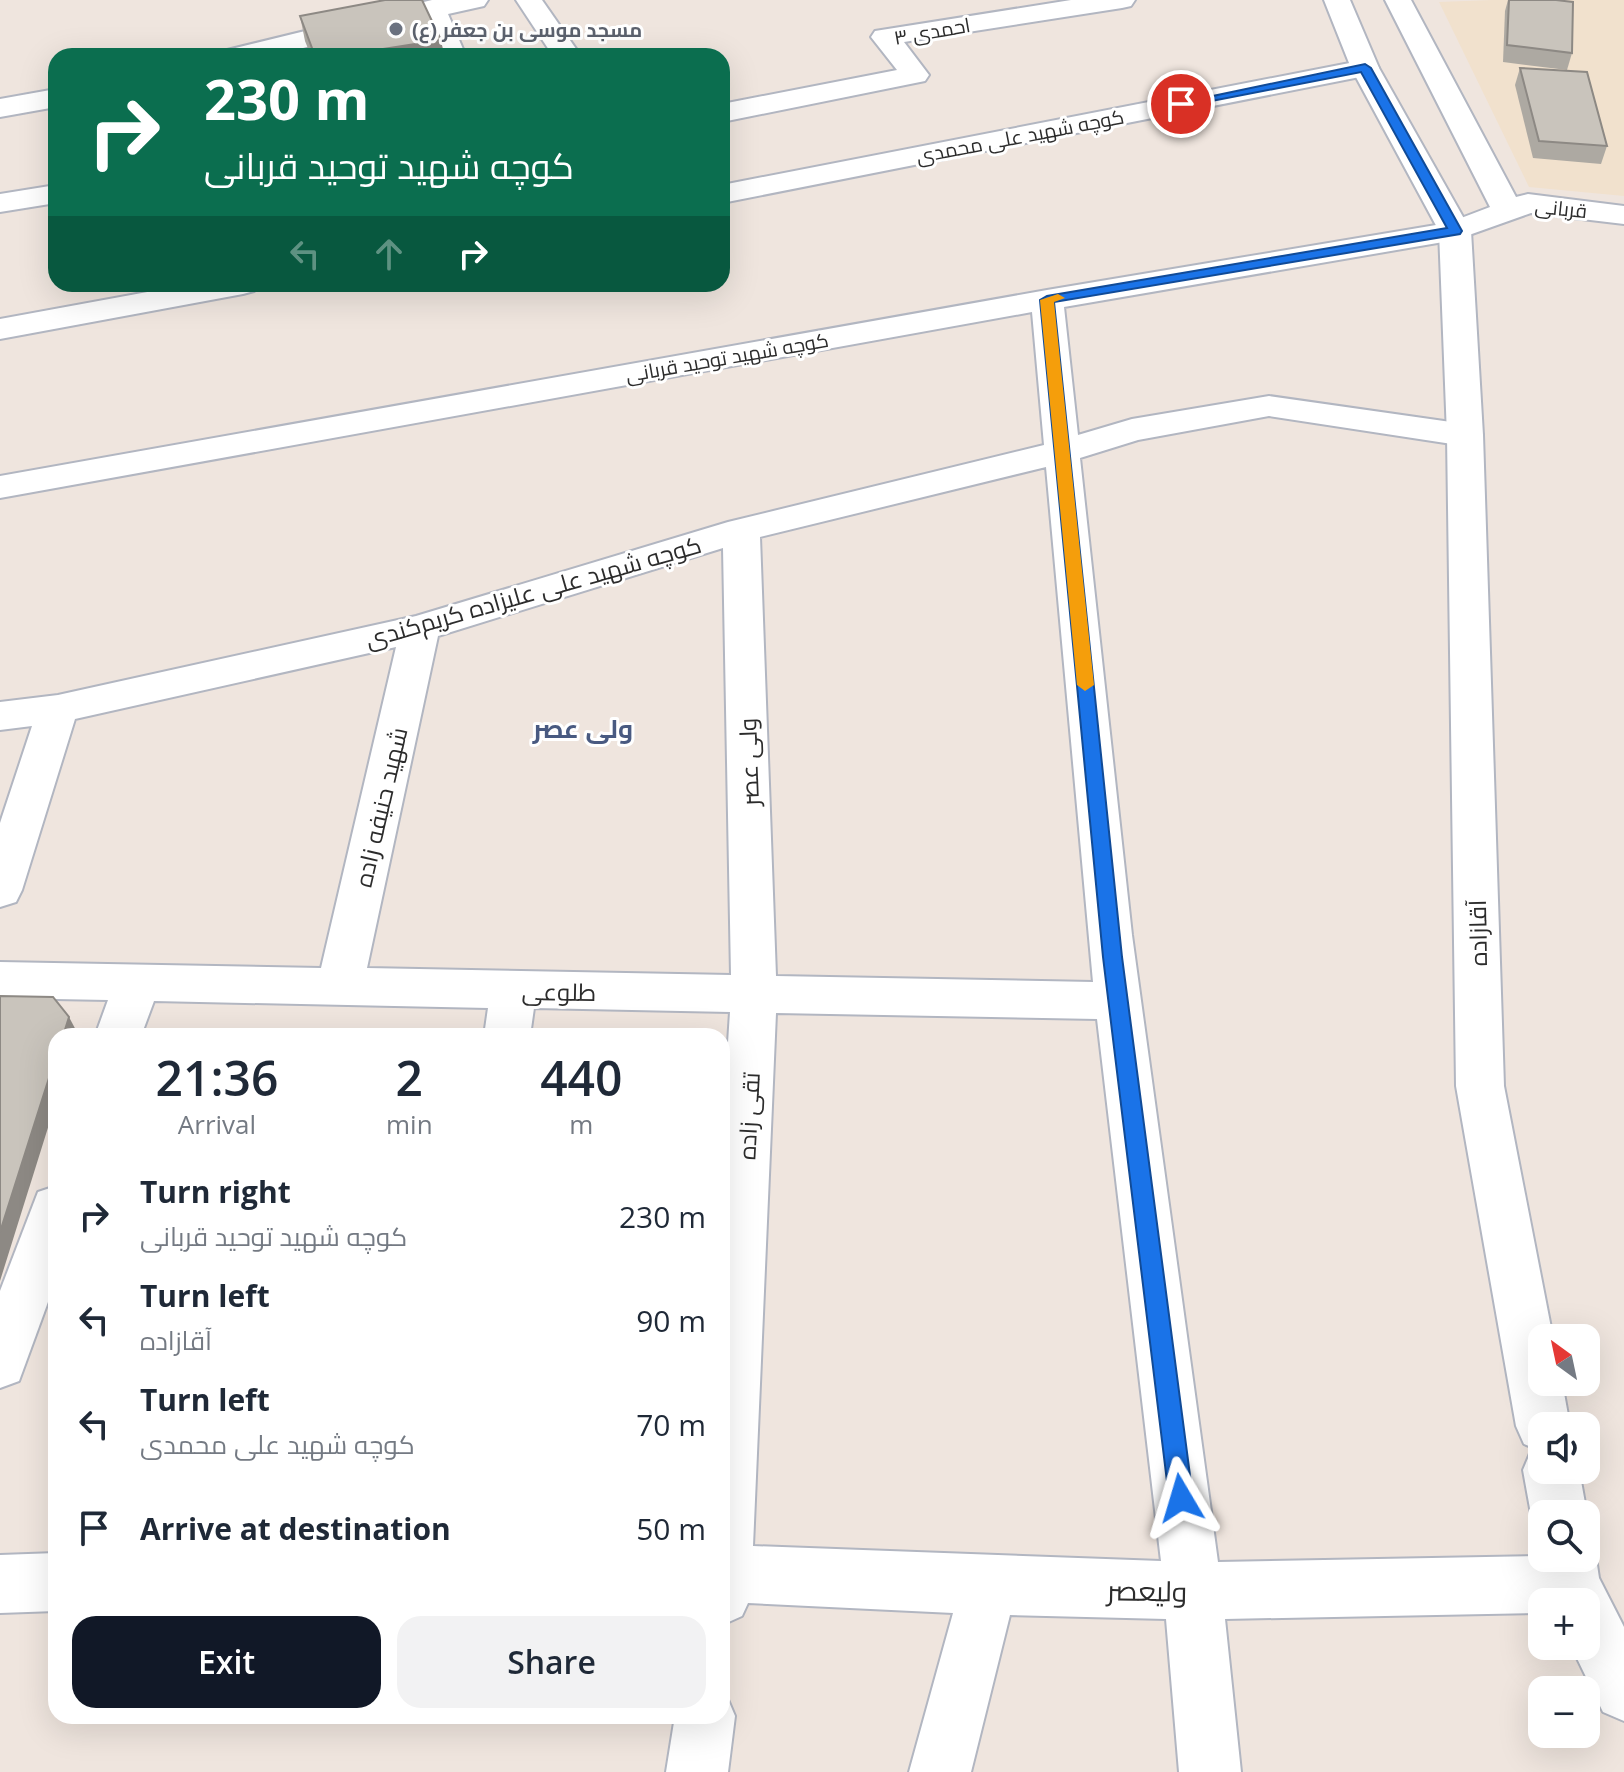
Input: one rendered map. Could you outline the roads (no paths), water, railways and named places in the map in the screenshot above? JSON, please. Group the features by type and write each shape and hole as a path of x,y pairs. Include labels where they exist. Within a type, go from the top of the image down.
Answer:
{"street":[{"path":"263,48 397,7 432,8 475,0"},
{"path":"529,0 562,48"},
{"name":"احمدی ۳","path":"730,111 915,75 885,37 1122,0"},
{"name":"آقازاده","path":"1337,0 1365,68 1455,231 1465,435 1480,1086 1540,1412"},
{"path":"1398,0 1508,211"},
{"path":"432,8 449,48"},
{"name":"کوچه شهید علی محمدی","path":"730,192 1365,68"},
{"path":"0,108 48,99"},
{"path":"0,203 48,195"},
{"name":"قربانی","path":"1455,231 1528,203 1624,215"},
{"name":"کوچه شهید توحید قربانی","path":"0,487 1047,300 1455,231"},
{"path":"0,329 200,292"},
{"path":"1047,300 1117,1001 1193,1591 1210,1772"},
{"path":"1062,452 1132,430 1269,406 1465,435"},
{"name":"کوچه شهید علی علیزاده کریم‌کندی","path":"0,716 58,709 420,628 741,530 1062,452"},
{"name":"ولی عصر","path":"741,530 754,994"},
{"name":"شهید حنیفه زاده","path":"340,986 420,628"},
{"path":"0,890 58,709"},
{"name":"طلوعی","path":"0,980 1117,1001"},
{"path":"121,1028 138,983"},
{"path":"508,1028 513,990"},
{"name":"تقی زاده","path":"730,1448 754,994"},
{"path":"0,1361 48,1230"},
{"name":"ولیعصر","path":"730,1581 1193,1591 1528,1589"},
{"path":"0,1584 48,1582"},
{"path":"940,1772 989,1586"},
{"path":"1600,1640 1624,1691"},
{"path":"697,1772 704,1724"}],"place":[{"name":"مسجد موسی بن جعفر (ع)","path":"396,29"}],"district":[{"name":"ولی عصر","path":"583,728"}]}
